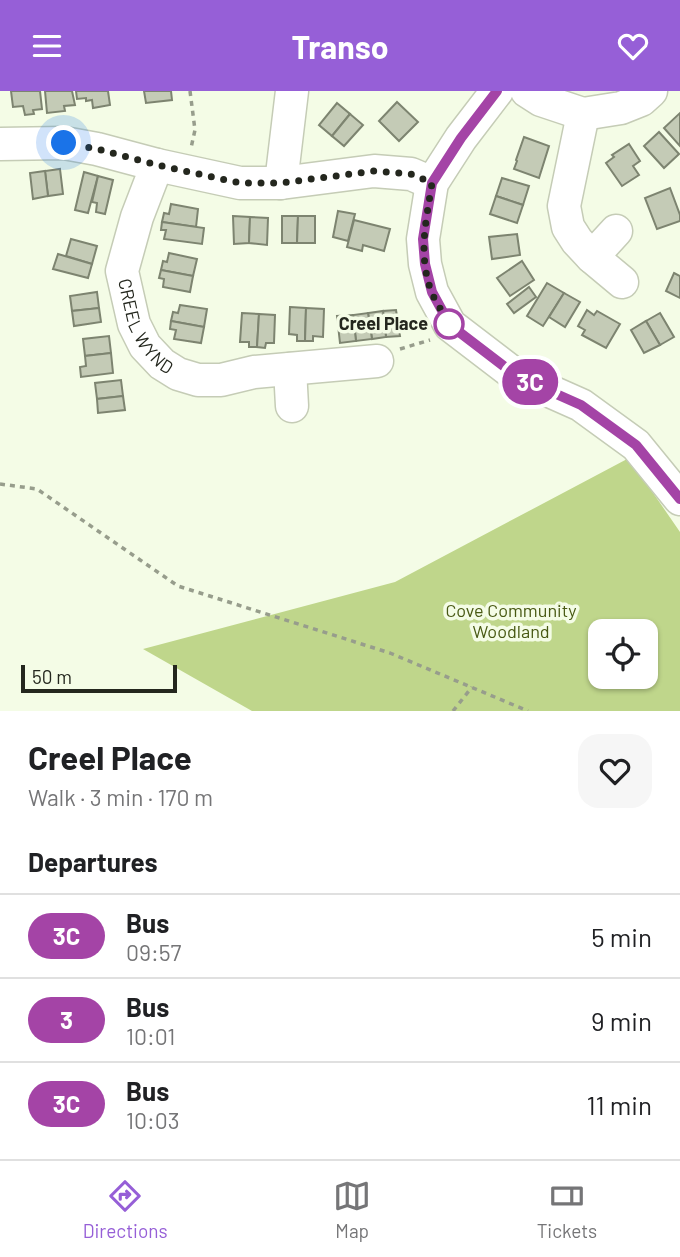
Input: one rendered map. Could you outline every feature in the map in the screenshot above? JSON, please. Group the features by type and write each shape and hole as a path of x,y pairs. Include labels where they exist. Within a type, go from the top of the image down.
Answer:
{"street":[{"path":"281,183 292,91"},
{"path":"496,91 432,183 423,239 425,264 432,292 450,325 518,377 581,405 636,445 680,499"},
{"path":"527,91 541,100 583,114 621,108 641,100 651,91"},
{"path":"583,114 564,206 568,227 592,257 622,282"},
{"path":"0,144 64,143 240,183 281,183 374,171 411,174 432,183"},
{"name":"CREEL WYND","path":"171,168 138,217 122,271 134,324 145,346 162,364 178,374 198,380 221,380 254,372 377,361"},
{"path":"592,257 615,231"},
{"path":"290,369 292,406"}],"path":[{"path":"171,168 195,130 190,91"},
{"path":"377,361 390,351 459,332"},
{"path":"0,484 37,489 178,586 390,653 528,711"},
{"path":"453,711 472,687"}],"green space":[{"name":"Cove Community Woodland","path":"629,458 680,532 680,711 252,711 143,649 395,582"}],"building":[{"path":"11,91 40,91 42,109 25,115 23,106 13,107"},
{"path":"45,91 72,91 75,105 64,106 65,111 47,113"},
{"path":"76,91 108,91 110,105 93,108 92,100 77,99"},
{"path":"144,91 171,91 172,100 146,103"},
{"path":"397,102 418,122 399,141 379,121"},
{"path":"337,103 350,114 332,136 319,125"},
{"path":"680,113 680,146 664,128"},
{"path":"350,114 363,125 344,146 332,136"},
{"path":"659,132 679,154 664,168 644,146"},
{"path":"524,137 549,146 539,178 514,169"},
{"path":"629,144 640,161 633,166 639,175 622,186 606,163 614,157 612,155"},
{"path":"60,169 63,194 48,196 45,171"},
{"path":"45,171 48,196 33,199 30,173"},
{"path":"84,172 98,176 88,213 75,210"},
{"path":"98,176 113,180 105,214 96,212 97,203 92,202"},
{"path":"502,178 529,186 523,205 496,196"},
{"path":"670,188 680,221 657,229 645,198"},
{"path":"496,196 523,205 517,223 490,214"},
{"path":"171,204 198,209 196,227 162,222 164,213 169,214"},
{"path":"338,211 355,214 348,241 333,237"},
{"path":"233,216 250,217 249,243 234,244"},
{"path":"282,216 298,216 297,243 282,243"},
{"path":"298,216 315,216 315,243 297,243"},
{"path":"250,217 268,218 267,245 249,243"},
{"path":"354,220 390,229 384,251 363,245 362,251 347,247"},
{"path":"162,222 204,228 202,244 164,239 166,230 161,230"},
{"path":"517,234 520,255 492,259 489,237"},
{"path":"71,239 97,246 92,264 66,256"},
{"path":"169,253 197,259 193,276 161,270"},
{"path":"58,254 92,264 88,278 53,269"},
{"path":"522,261 534,280 510,296 497,278"},
{"path":"161,270 193,276 190,292 163,287 164,279 159,278"},
{"path":"674,273 680,276 680,298 666,291"},
{"path":"547,283 564,293 543,326 527,316"},
{"path":"529,287 536,297 514,313 507,304"},
{"path":"97,292 99,308 72,311 70,296"},
{"path":"564,293 580,302 565,327 549,317"},
{"path":"180,305 207,309 204,327 171,321 173,312 178,313"},
{"path":"290,307 306,308 305,341 297,341 297,335 289,334"},
{"path":"99,308 101,322 74,326 72,311"},
{"path":"306,308 324,309 323,337 313,336 313,341 305,341"},
{"path":"396,310 400,336 386,337 383,311"},
{"path":"587,310 594,315 597,311 620,324 606,348 582,335 585,330 578,326"},
{"path":"383,311 386,337 372,339 368,313"},
{"path":"242,313 259,314 257,347 249,347 249,342 240,342"},
{"path":"368,313 372,339 356,341 353,315"},
{"path":"660,313 674,337 660,345 646,321"},
{"path":"259,314 275,315 274,343 266,343 265,348 257,347"},
{"path":"353,315 356,341 340,343 337,316"},
{"path":"171,321 204,327 201,343 174,339 176,330 170,329"},
{"path":"646,321 660,345 644,353 631,330"},
{"path":"109,336 111,353 85,356 83,339"},
{"path":"111,353 113,373 81,377 80,367 86,366 85,356"},
{"path":"121,380 123,396 97,399 95,383"},
{"path":"123,396 125,410 98,413 97,399"}],"bus line":[{"name":"3C","path":"497,91 461,138 432,183 423,239 425,264 432,292 450,325 518,377 581,405 636,445 680,499"}],"place":[{"name":"Creel Place","path":"449,324"}],"route":[{"path":"64,143 240,183 281,183 374,171 411,174 432,183 423,239 425,264 432,292 449,324"}]}
